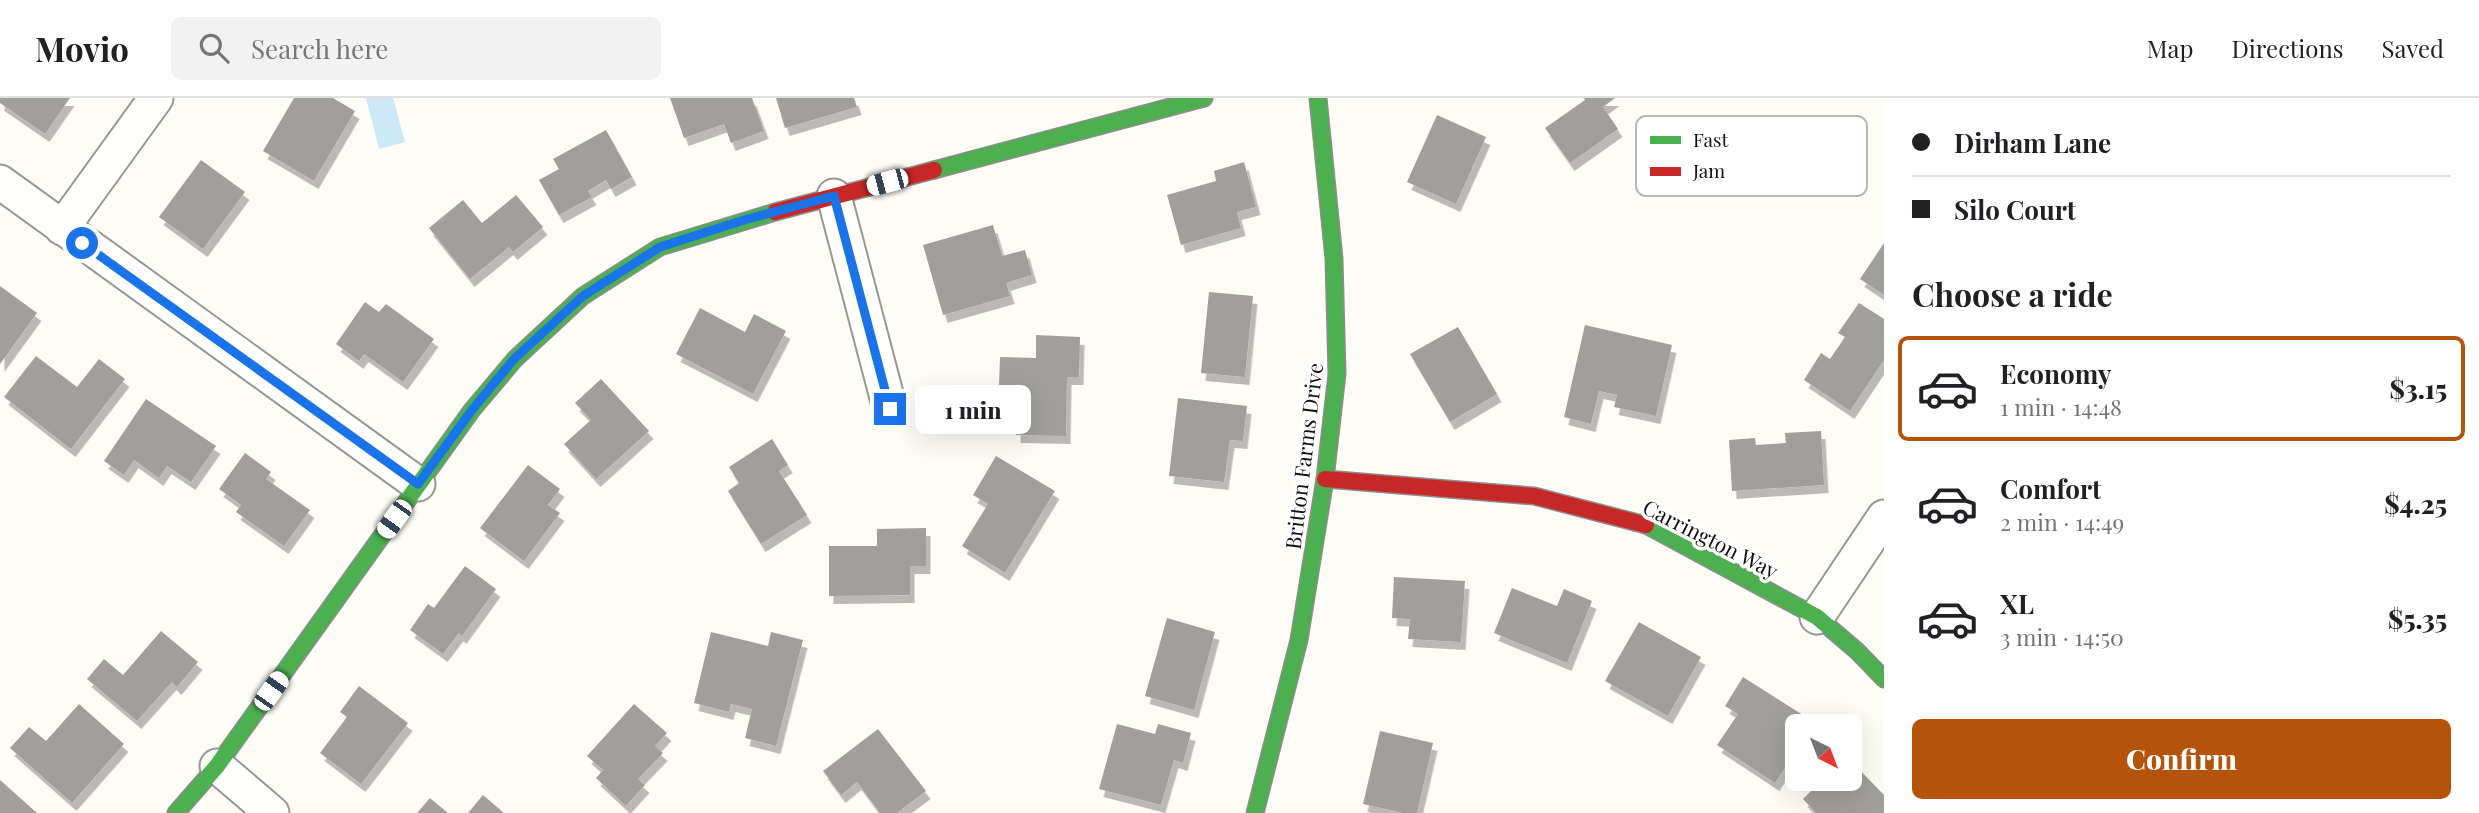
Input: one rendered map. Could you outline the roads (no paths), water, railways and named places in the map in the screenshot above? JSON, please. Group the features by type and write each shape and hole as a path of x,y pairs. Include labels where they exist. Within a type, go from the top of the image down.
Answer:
{"street":[{"path":"62,228 156,98"},
{"path":"176,813 217,766 472,410 514,359 583,296 660,247 744,220 1204,98"},
{"name":"Britton Farms Drive","path":"1255,813 1299,640 1325,479 1336,361 1334,259 1318,98"},
{"path":"0,182 418,484"},
{"path":"834,196 890,409"},
{"name":"Carrington Way","path":"1325,479 1534,496 1640,522 1817,617 1857,651 1884,679"},
{"path":"1817,617 1884,517"},
{"path":"217,766 272,813"}],"water":[{"path":"366,98 393,98 405,142 379,149"}]}
